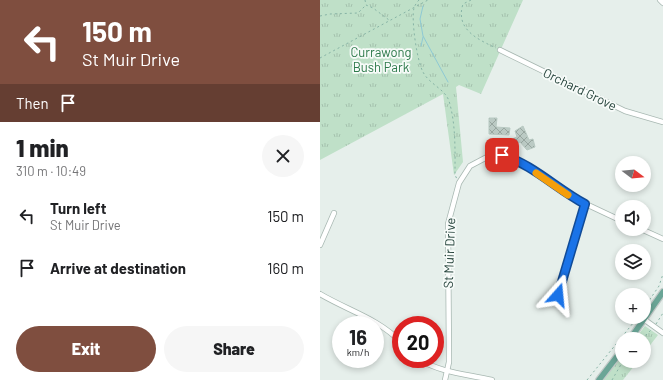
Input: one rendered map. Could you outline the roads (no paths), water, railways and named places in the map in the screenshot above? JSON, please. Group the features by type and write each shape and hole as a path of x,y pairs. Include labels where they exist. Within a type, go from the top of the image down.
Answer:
{"main road":[{"path":"651,311 663,292"},
{"path":"636,332 642,324"},
{"path":"599,380 615,359"}],"street":[{"path":"660,0 663,3"},
{"name":"Orchard Grove","path":"500,50 625,111 663,122"},
{"name":"St Muir Drive","path":"445,380 448,362 448,224 459,183 464,174 475,162 489,156 502,155 516,159 571,197 615,218"},
{"path":"558,295 585,204"},
{"path":"320,245 334,213"},
{"path":"651,234 663,239"},
{"path":"320,294 377,322 392,333"},
{"path":"650,324 663,333"},
{"path":"435,368 447,372 492,380"}],"waterway":[{"path":"423,6 420,19 423,36 448,82"},
{"path":"421,46 423,37"}],"park label":[{"name":"Currawong Bush Park","path":"381,60"}]}
